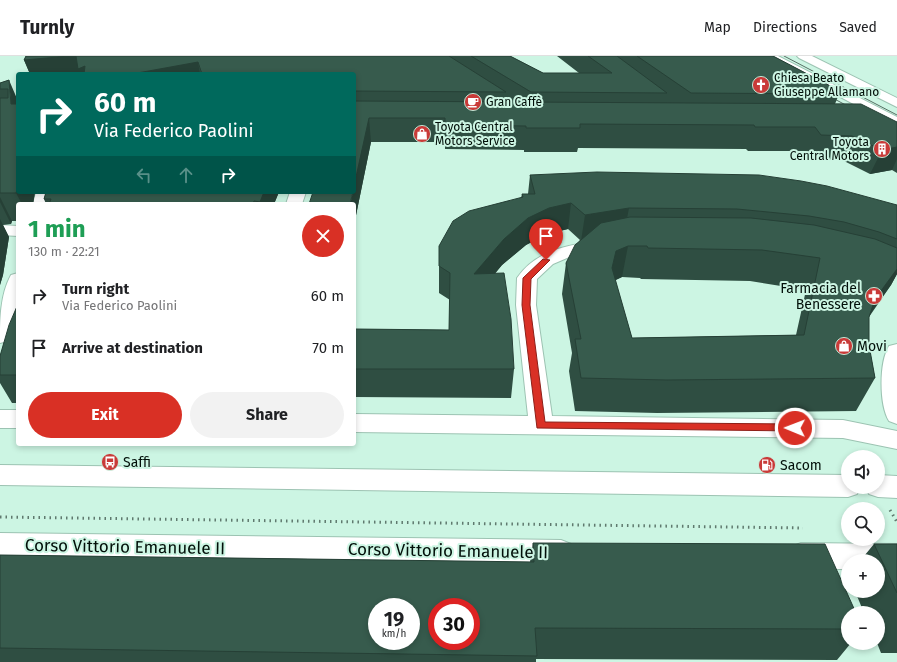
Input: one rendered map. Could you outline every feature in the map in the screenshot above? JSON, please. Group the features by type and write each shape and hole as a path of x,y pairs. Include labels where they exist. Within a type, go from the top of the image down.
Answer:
{"street":[{"path":"769,56 897,122"},
{"path":"803,56 897,103"},
{"path":"865,122 897,122"},
{"path":"0,230 16,231"},
{"path":"541,426 526,305 527,278 546,260 570,250 616,242"},
{"path":"0,336 16,285"},
{"path":"897,351 893,383 897,414"},
{"path":"0,419 16,419"},
{"path":"356,423 843,429 897,440"},
{"path":"0,475 841,486"},
{"path":"885,486 897,487"},
{"name":"Corso Vittorio Emanuele II","path":"0,545 587,553"},
{"path":"778,556 897,557"}],"path":[{"path":"0,517 808,528"}],"building":[{"path":"26,56 69,56 24,60"},
{"path":"76,56 449,56 506,92 356,91 356,72 201,72 198,62 143,72 84,72 85,66 78,69"},
{"path":"471,56 510,56 543,73 612,73 588,56 617,56 667,93 531,92"},
{"path":"637,56 773,56 838,90 831,90 839,94 691,93"},
{"path":"9,80 11,104 16,104 16,193 0,193 0,98 8,98 8,89 0,89 0,83"},
{"path":"356,101 861,104 897,122 897,147 882,150 852,136 821,135 815,127 755,127 754,125 580,124 580,128 526,128 526,126 445,125 445,118 369,118 356,177"},
{"path":"597,172 759,175 801,181 827,186 897,205 897,239 844,222 809,216 737,209 629,208 585,215 571,203 549,208 528,218 504,239 474,274 504,273 511,319 514,369 356,369 356,329 449,330 450,273 439,266 439,246 453,221 469,211 523,197 522,194 535,194 530,175"},
{"path":"45,194 263,194 260,202 50,202 51,199 44,199"},
{"path":"312,194 352,194 350,202 310,202"},
{"path":"630,217 751,218 814,225 875,239 897,248 897,269 875,299 869,317 869,345 875,378 667,380 581,378 575,339 581,339 566,263 575,245 601,223","holes":["628,246 647,246 648,248 762,250 820,258 804,335 632,338 612,268 616,251"]},
{"path":"16,309 16,375 0,375 0,356 9,325"},
{"path":"533,543 825,544 841,580 841,598 849,598 853,606 841,606 841,629 535,628 537,656 0,648 0,555 534,562"},
{"path":"897,544 897,593 885,567 885,554 879,554 875,546"}],"tram line":[{"path":"784,56 897,115"},
{"path":"827,95 855,110"}],"place":[{"name":"Chiesa Beato Giuseppe Allamano","path":"761,85"},
{"name":"Gran Caffè","path":"473,102"},
{"name":"Toyota Central Motors Service","path":"422,134"},
{"name":"Toyota Central Motors","path":"882,149"},
{"name":"Farmacia del Benessere","path":"874,296"},
{"name":"Movi","path":"844,346"},
{"name":"Saffi","path":"110,462"},
{"name":"Sacom","path":"767,465"}],"route":[{"path":"546,260 527,278 526,305 541,426 795,428"}]}
